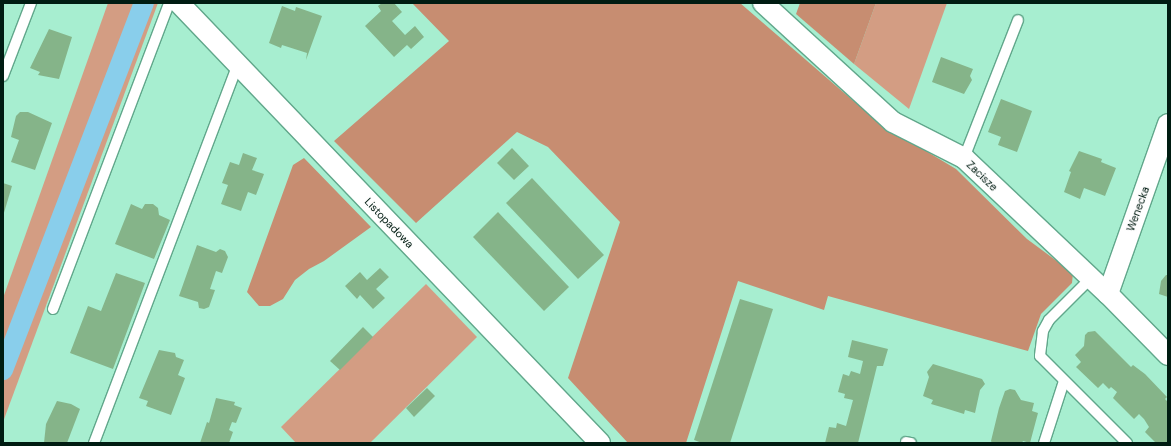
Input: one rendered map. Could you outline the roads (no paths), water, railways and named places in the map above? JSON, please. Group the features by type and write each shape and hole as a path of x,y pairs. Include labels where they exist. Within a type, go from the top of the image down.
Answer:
{"street":[{"name":"Listopadowa","path":"179,3 237,66 600,443"},
{"name":"Zacisze","path":"763,3 893,122 964,158 1090,279 1108,294 1168,355"},
{"name":"Wenecka","path":"1108,294 1168,124"}],"lane":[{"path":"3,76 31,3"},
{"path":"53,308 169,3"},
{"path":"964,158 1018,20"},
{"path":"94,443 237,66"},
{"path":"1090,279 1049,320 1042,331 1040,356 1126,443"},
{"path":"1044,443 1064,381"}],"waterway":[{"path":"3,370 144,3"}]}
